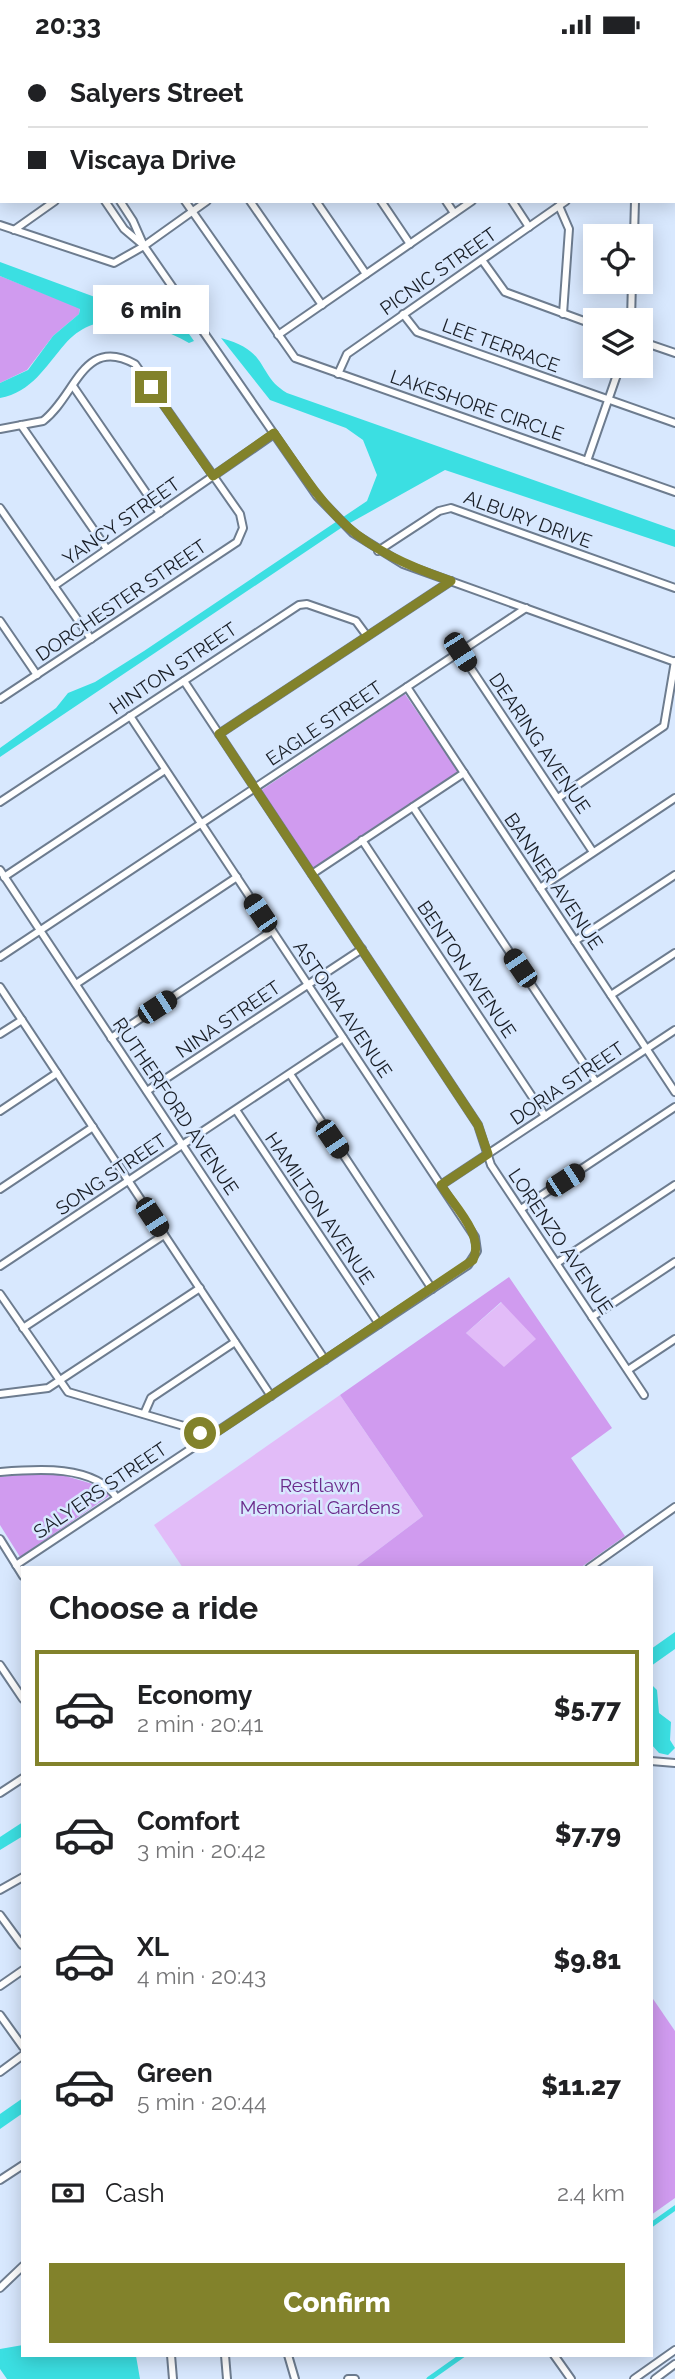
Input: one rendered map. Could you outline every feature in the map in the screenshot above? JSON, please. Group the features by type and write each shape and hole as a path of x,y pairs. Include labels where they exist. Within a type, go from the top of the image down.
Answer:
{"street":[{"path":"14,230 52,203"},
{"path":"106,203 124,229 144,246"},
{"path":"121,203 144,246 274,433 334,517 349,530 378,551 451,581 675,662 664,726 558,798"},
{"name":"LAKESHORE CIRCLE","path":"186,203 295,358 675,492"},
{"path":"0,225 114,263 144,246 205,203"},
{"path":"251,203 322,305"},
{"path":"317,203 366,274"},
{"path":"382,203 410,244"},
{"path":"447,203 454,213"},
{"path":"278,335 469,203"},
{"path":"513,203 529,227"},
{"name":"PICNIC STREET","path":"338,374 347,354 563,203"},
{"path":"634,224 635,203"},
{"path":"559,206 569,229 563,314"},
{"path":"481,260 505,292 583,321"},
{"name":"LEE TERRACE","path":"403,314 417,332 675,423"},
{"path":"653,345 675,353"},
{"path":"0,429 36,424 49,417 90,363 101,355 109,355 135,364 213,476"},
{"path":"587,461 616,378"},
{"path":"73,386 160,513"},
{"path":"22,425 107,549"},
{"name":"YANCY STREET","path":"54,586 274,433"},
{"name":"DORCHESTER STREET","path":"0,699 237,542 243,528 240,516 213,476"},
{"path":"0,507 91,639"},
{"name":"ALBURY DRIVE","path":"378,551 439,511 451,508 675,588"},
{"path":"219,734 451,581"},
{"name":"HINTON STREET","path":"0,802 299,605 307,604 351,619 367,636"},
{"name":"EAGLE STREET","path":"0,957 526,608"},
{"path":"0,621 37,674"},
{"name":"DEARING AVENUE","path":"460,652 593,852"},
{"name":"LORENZO AVENUE","path":"184,681 478,1125 491,1165 644,1395"},
{"name":"BANNER AVENUE","path":"407,687 675,1092"},
{"name":"ASTORIA AVENUE","path":"130,716 475,1237 477,1251"},
{"path":"2,873 166,770"},
{"path":"312,874 464,773"},
{"path":"540,888 675,798"},
{"path":"413,807 596,1082"},
{"name":"BENTON AVENUE","path":"362,840 545,1116"},
{"name":"RUTHERFORD AVENUE","path":"2,873 325,1360"},
{"path":"575,941 675,875"},
{"path":"76,984 237,877"},
{"path":"111,1038 272,931"},
{"name":"NINA STREET","path":"147,1091 362,949"},
{"path":"611,995 675,953"},
{"path":"0,987 271,1396"},
{"path":"0,1034 22,1020"},
{"name":"DORIA STREET","path":"441,1185 675,1030"},
{"name":"SONG STREET","path":"0,1266 344,1038"},
{"path":"0,1111 58,1073"},
{"path":"290,1074 432,1289"},
{"path":"521,1209 675,1107"},
{"name":"HAMILTON AVENUE","path":"236,1110 379,1324"},
{"path":"0,1189 93,1127"},
{"path":"557,1263 675,1185"},
{"path":"23,1328 164,1235"},
{"name":"SALYERS STREET","path":"16,1565 468,1265 477,1251"},
{"path":"592,1317 675,1262"},
{"path":"0,1394 42,1390 58,1382 200,1288"},
{"path":"0,1294 58,1382 68,1392 194,1429 205,1440"},
{"path":"628,1370 675,1339"},
{"path":"144,1414 151,1398 235,1342"},
{"path":"0,1472 54,1469 106,1484 117,1498"},
{"path":"592,1566 675,1507"},
{"path":"1,1543 21,1573"},
{"path":"0,1665 21,1696"},
{"path":"653,1761 675,1763"},
{"path":"0,1782 3,1791 21,1778"},
{"path":"0,1890 21,1878"},
{"path":"0,1915 21,1944"},
{"path":"0,1986 21,1971"},
{"path":"0,2015 21,2044"},
{"path":"0,2071 21,2056"},
{"path":"0,2180 21,2166"},
{"path":"0,2288 21,2268"},
{"path":"634,2379 675,2350"},
{"path":"171,2357 173,2379"},
{"path":"225,2357 227,2379"},
{"path":"289,2357 295,2379"},
{"path":"555,2357 571,2379"},
{"path":"654,2379 675,2364"},
{"path":"348,2379 355,2379"}],"green space":[{"path":"502,1302 537,1339 504,1368 466,1333"},
{"name":"Restlawn Memorial Gardens","path":"340,1395 423,1516 357,1566 182,1566 154,1525"}],"shaded area":[{"path":"0,262 187,331 194,341 189,343 158,329 125,321 108,321 93,325 78,332 29,384 0,398 0,383 28,370 53,336 79,314 80,309 0,276"},
{"path":"0,276 80,308 79,314 53,336 27,370 0,383"},
{"path":"221,338 237,343 256,356 271,379 287,393 675,530 675,547 445,470 341,528 0,757 0,748 56,708 68,693 95,682 144,651 367,501 377,475 363,440 346,428 270,400"},
{"path":"405,694 459,773 313,870 260,791"},
{"path":"509,1277 612,1428 571,1458 625,1536 583,1566 357,1566 423,1516 340,1395","holes":["501,1302 536,1339 504,1367 466,1333"]},
{"path":"52,1472 103,1487 109,1496 20,1557 0,1525 0,1477"},
{"path":"675,1632 675,1649 653,1665 653,1648"},
{"path":"653,1686 657,1690 659,1713 671,1722 670,1740 675,1748 668,1755 659,1753 653,1746"},
{"path":"21,1823 21,1837 0,1850 0,1837"},
{"path":"653,1999 675,2031 675,2198 653,2214"},
{"path":"21,2099 21,2114 0,2129 0,2114"},
{"path":"21,2345 21,2357 136,2357 140,2379 7,2379 0,2369 0,2349"}],"waterway":[{"path":"653,2224 675,2208"},
{"path":"429,2379 460,2357"}],"route":[{"path":"151,387 213,476 274,433 317,496 349,530 386,556 451,581 219,734 478,1125 488,1154 441,1185 475,1237 477,1251 468,1265 205,1440 200,1433"}]}
